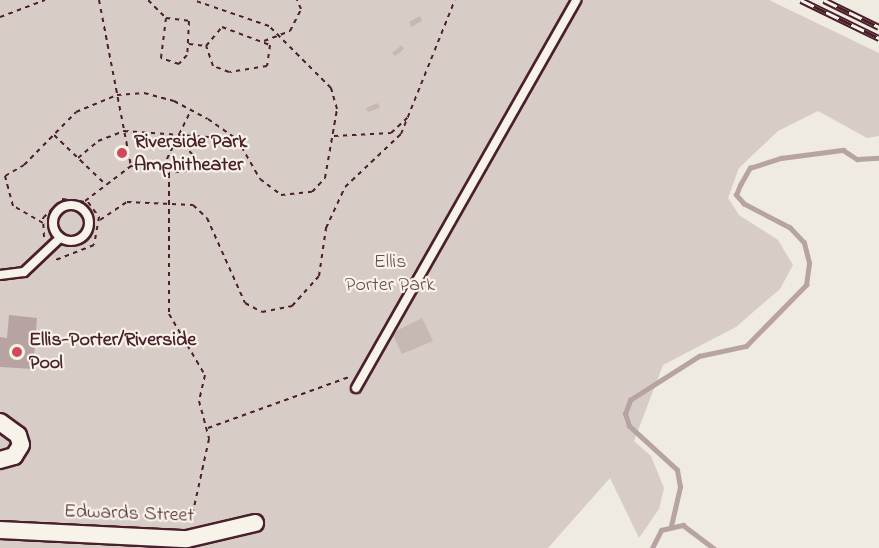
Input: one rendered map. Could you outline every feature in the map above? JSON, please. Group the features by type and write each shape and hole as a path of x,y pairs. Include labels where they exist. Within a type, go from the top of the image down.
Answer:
{"street":[{"path":"0,422 18,435 21,445 14,456 0,460"},
{"name":"Edwards Street","path":"0,530 187,539 255,523"}],"lane":[{"path":"356,388 576,0"},
{"path":"72,205 83,210 87,232 77,240 60,238 52,224 56,212 72,205"},
{"path":"0,275 24,272 60,238"}],"path":[{"path":"0,17 45,0"},
{"path":"99,0 131,166"},
{"path":"148,0 166,18 189,21 189,44 179,64 161,58 166,18"},
{"path":"43,223 13,206 5,176 76,112 117,95 144,93 191,109 237,139 268,188 291,196 312,192 325,178 337,109 331,88 282,38 260,21 193,0"},
{"path":"264,42 282,38 298,19 297,0"},
{"path":"100,220 127,202 193,205 207,218 245,303 262,312 282,310 302,298 319,276 326,228 345,187 401,135 413,110 455,0"},
{"path":"222,27 264,42 272,52 267,66 236,71 213,66 206,46 222,27"},
{"path":"189,44 206,46"},
{"path":"163,167 191,109"},
{"path":"334,136 391,133 413,110"},
{"path":"78,158 98,141 124,131 177,138 237,139"},
{"path":"53,135 104,183"},
{"path":"169,173 206,169 177,138"},
{"path":"85,201 104,183 131,166 163,167 169,173 169,315 205,375 199,401 208,428 187,539"},
{"path":"208,428 367,370"}],"green space":[{"name":"Ellis Porter Park","path":"0,0 769,0 879,53 879,136 867,138 818,111 778,131 739,168 728,198 739,215 778,240 793,265 780,289 736,327 663,365 634,441 651,456 664,488 659,509 639,538 610,478 548,548 0,548"}],"shaded area":[{"name":"Ellis-Porter/Riverside Pool","path":"9,315 37,318 33,369 0,367 0,337 7,338"}],"building":[{"path":"420,16 422,21 411,27 409,22"},
{"path":"402,45 404,49 395,56 392,53"},
{"path":"378,103 380,108 368,112 366,108"},
{"path":"422,318 433,341 402,354 392,333"}],"waterway":[{"path":"671,526 680,487 677,470 629,426 625,414 630,400 699,356 746,346 806,285 809,263 804,243 790,228 744,204 736,195 740,185 750,168 781,158 843,150 857,159 879,158"},
{"path":"652,548 661,530 683,525 714,548"}],"railway":[{"path":"801,0 879,38"},
{"path":"824,0 879,27"}],"place":[{"name":"Riverside Park Amphitheater","path":"122,153"},
{"name":"Ellis-Porter/Riverside Pool","path":"17,352"}]}
